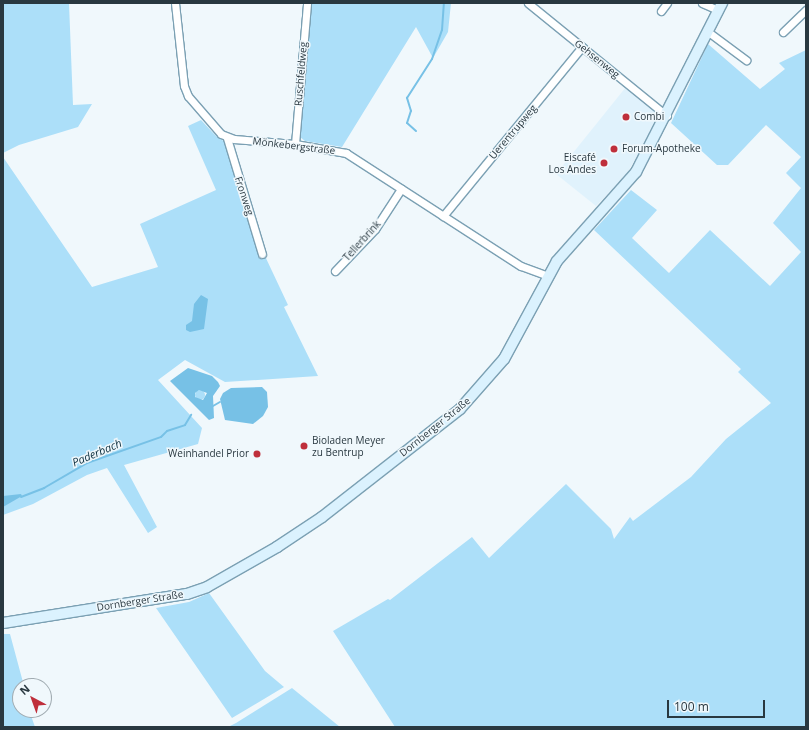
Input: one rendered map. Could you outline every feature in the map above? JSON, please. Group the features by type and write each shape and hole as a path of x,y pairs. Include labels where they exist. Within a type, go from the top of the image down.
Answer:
{"main road":[{"name":"Dornberger Straße","path":"3,623 187,594 207,587 299,533 376,476 474,396 504,359 548,276 577,236 634,176 667,116 707,30 720,7"}],"street":[{"path":"175,3 186,91 221,134 227,138"},
{"name":"Ruschfeldweg","path":"295,144 307,3"},
{"name":"Gehsenweg","path":"528,3 667,116"},
{"path":"661,11 667,3"},
{"path":"702,3 720,7"},
{"path":"783,32 806,10"},
{"path":"707,30 746,60"},
{"name":"Uerentrupweg","path":"443,216 582,47"},
{"name":"Mönkebergstraße","path":"227,138 295,144 346,153 521,266 548,276"},
{"name":"Fronweg","path":"227,138 262,254"},
{"name":"Tellerbrink","path":"335,271 375,229 401,189"}],"shaded area":[{"path":"3,3 69,3 73,105 92,104 78,127 19,145 3,153"},
{"path":"311,3 451,3 448,32 433,58 416,27 342,147 305,141 300,137"},
{"path":"708,44 760,89 785,69 779,63 806,50 806,727 395,727 333,631 388,599 390,600 472,537 489,558 566,484 611,529 614,539 630,517 633,521 691,477 726,439 771,403 738,372 741,369 594,230 631,190 657,210 632,238 669,273 710,230 770,286 801,252 773,223 801,188 786,173 801,157 766,125 728,165 717,165 671,123"},
{"path":"626,87 661,115 626,175 596,206 556,174"},
{"path":"201,120 216,136 225,142 261,257 264,254 288,305 284,307 318,376 225,382 185,360 158,380 202,428 198,444 124,465 157,527 148,533 107,468 87,475 33,504 3,515 3,157 92,287 158,267 140,224 216,190 188,126"},
{"path":"201,295 208,299 204,329 190,332 186,330 186,325 192,321 194,304"},
{"path":"188,368 212,376 220,386 213,396 214,418 209,420 170,381","holes":["199,390 207,393 203,400 195,397 195,393"]},
{"path":"262,387 267,392 268,407 263,416 253,424 225,420 220,399 223,393 231,388"},
{"path":"198,390 202,390 204,391 204,399 198,400 195,397 195,393"},
{"path":"21,494 22,496 3,507 3,496"},
{"path":"209,593 265,671 284,687 232,718 156,608 189,602"},
{"path":"3,634 10,634 22,678 12,678 12,718 32,718 35,727 3,727"},
{"path":"292,688 340,727 228,727 236,723"}],"waterway":[{"path":"416,131 407,123 411,111 407,98 432,59 442,30 444,3"},
{"name":"Paderbach","path":"213,406 220,402"},
{"name":"Paderbach","path":"21,497 44,488 87,463 161,437 167,431 185,425 191,415"}],"place":[{"name":"Combi","path":"626,117"},
{"name":"Forum-Apotheke","path":"614,149"},
{"name":"Eiscafé Los Andes","path":"604,163"},
{"name":"Bioladen Meyer zu Bentrup","path":"304,446"},
{"name":"Weinhandel Prior","path":"257,454"}]}
